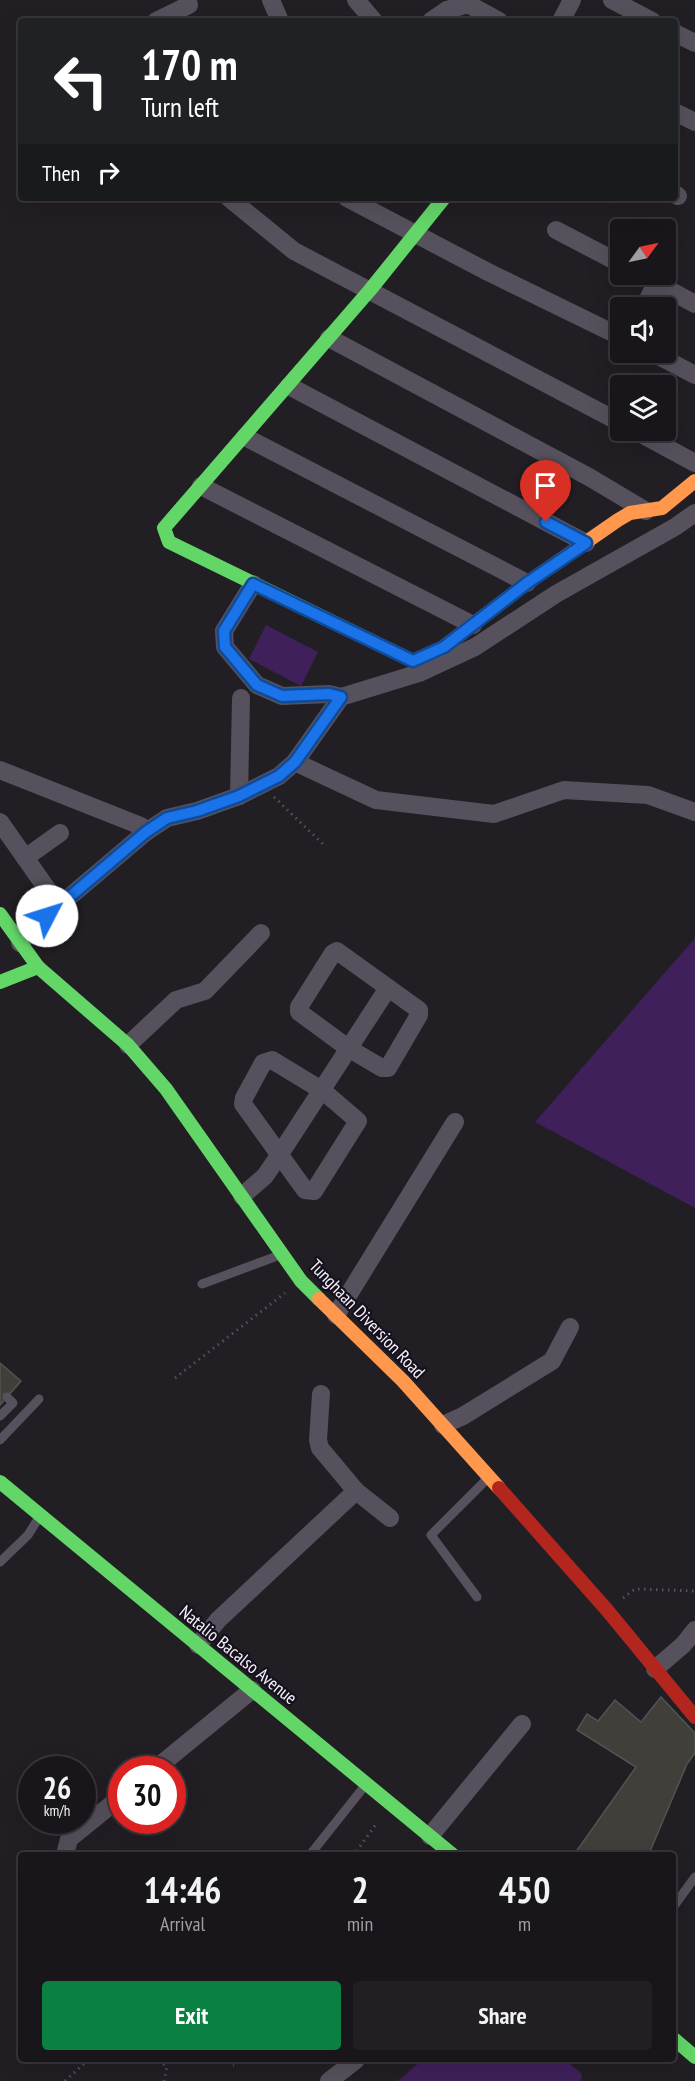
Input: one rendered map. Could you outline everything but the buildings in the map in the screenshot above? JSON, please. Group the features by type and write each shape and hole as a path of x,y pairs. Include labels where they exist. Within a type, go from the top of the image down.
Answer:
{"main road":[{"path":"442,201 246,437 164,528 169,542 413,661 444,647 527,583 630,513 662,508 695,481"},
{"name":"Tunghaan Diversion Road","path":"0,914 38,967 128,1045 166,1089 301,1281 443,1425 607,1610 695,1717"},
{"path":"0,982 38,967"},
{"name":"Natalio Bacalso Avenue","path":"0,1482 449,1852"},
{"path":"676,2041 695,2057"}],"street":[{"path":"272,0 279,18"},
{"path":"356,0 371,18"},
{"path":"563,18 572,0"},
{"path":"612,0 646,18"},
{"path":"435,18 447,10 468,4 494,18"},
{"path":"165,18 191,9"},
{"path":"678,34 695,43"},
{"path":"678,114 695,122"},
{"path":"237,201 294,250 610,417"},
{"path":"353,201 610,331"},
{"path":"556,230 610,258"},
{"path":"659,285 695,304"},
{"path":"329,338 589,477 646,511"},
{"path":"672,363 695,375"},
{"path":"289,386 586,543"},
{"path":"246,437 527,583"},
{"path":"654,441 695,463"},
{"path":"201,486 473,625"},
{"path":"253,584 224,631 225,647 257,685 282,696 329,694 341,697 419,673 475,647 556,594 675,527 695,513"},
{"path":"20,943 59,906 146,832 167,818 197,811 262,786 295,762 341,697"},
{"path":"239,796 241,698"},
{"path":"295,762 376,801 494,814 564,790 648,795 695,812"},
{"path":"0,770 141,826 146,832"},
{"path":"0,822 59,906"},
{"path":"25,858 60,833"},
{"path":"128,1045 176,1000 206,991 261,933"},
{"path":"340,951 417,1007 420,1012 388,1068 382,1068 348,1048 301,1015 299,1009 333,953 340,951"},
{"path":"242,1196 265,1176 323,1091 348,1048 388,988"},
{"path":"272,1060 323,1091 358,1121 314,1191 305,1190 243,1104 244,1098 263,1063 272,1060"},
{"path":"336,1315 455,1122"},
{"path":"443,1425 463,1416 552,1362 570,1327"},
{"path":"321,1394 319,1444 356,1491 390,1518"},
{"path":"198,1646 218,1620 356,1491"},
{"path":"655,1669 683,1645 695,1630"},
{"path":"171,1756 252,1690"},
{"path":"430,1836 522,1724"},
{"path":"66,1852 69,1839 108,1807"},
{"path":"333,2079 354,2062"}],"lane":[{"path":"202,1284 282,1255"},
{"path":"0,1416 13,1403 7,1397"},
{"path":"0,1440 39,1398"},
{"path":"477,1597 430,1535 489,1477"},
{"path":"0,1563 28,1535 40,1515"},
{"path":"312,1852 366,1784"},
{"path":"676,1903 695,1876"}],"path":[{"path":"262,786 325,846"},
{"path":"175,1378 301,1281"},
{"path":"607,1610 635,1589 695,1591"},
{"path":"356,1852 391,1804"},
{"path":"65,2081 86,2062"},
{"path":"161,2062 167,2067 164,2081"},
{"path":"226,2062 234,2066"}],"shaded area":[{"path":"266,625 318,652 301,686 249,659"},
{"path":"695,938 695,1208 535,1122"},
{"path":"420,2062 567,2062 582,2074 581,2081 398,2081"}],"traffic: fast":[{"path":"442,201 370,290 164,528 169,542 413,661 442,648"},
{"path":"0,914 38,967 128,1045 166,1089 301,1281 319,1299"},
{"path":"0,982 38,967"},
{"path":"0,1482 449,1852"},
{"path":"676,2041 695,2057"}],"traffic: slow":[{"path":"442,648 527,583 618,520 630,513 662,508 695,481"},
{"path":"319,1299 403,1381 499,1488"}],"traffic: jam":[{"path":"499,1488 607,1610 695,1717"}],"route":[{"path":"47,916 146,832 167,818 197,811 239,796 279,776 295,762 341,697 329,694 282,696 257,685 225,647 224,631 253,584 413,661 444,647 527,583 586,543 546,522"}]}
